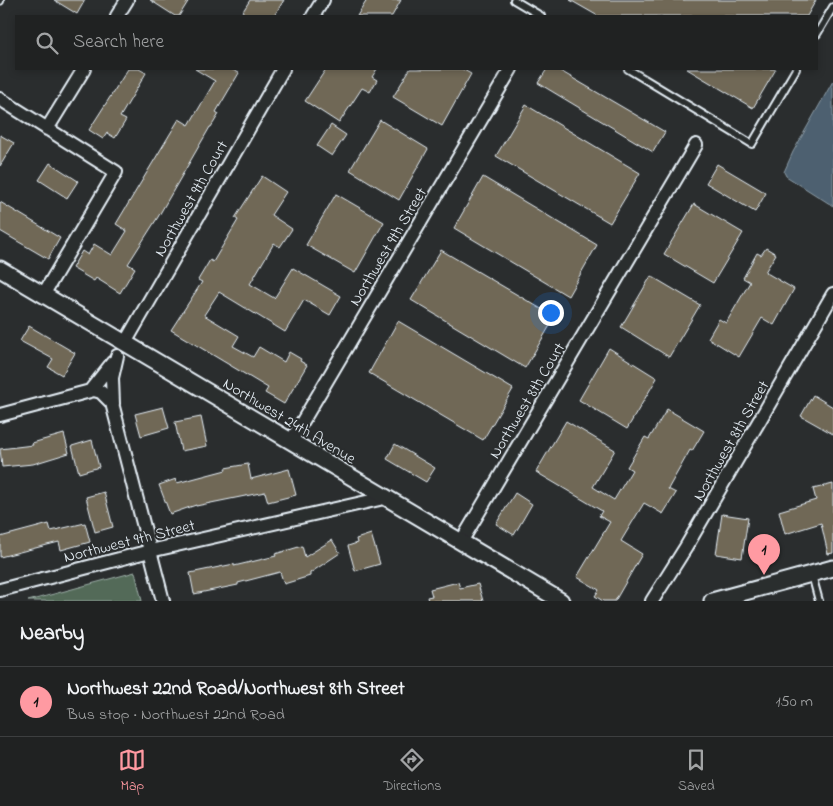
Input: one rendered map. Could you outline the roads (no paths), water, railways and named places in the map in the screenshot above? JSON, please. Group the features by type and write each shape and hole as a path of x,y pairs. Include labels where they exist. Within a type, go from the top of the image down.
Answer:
{"street":[{"path":"118,15 127,0"},
{"path":"315,15 323,0"},
{"path":"47,129 83,70"},
{"name":"Northwest 9th Court","path":"125,342 282,70"},
{"name":"Northwest 9th Street","path":"291,440 510,70"},
{"path":"0,99 116,172 43,295"},
{"name":"Northwest 8th Court","path":"461,542 696,145"},
{"name":"Northwest 24th Avenue","path":"0,269 291,440 384,498 561,601"},
{"name":"Northwest 8th Street","path":"652,601 686,548 833,294"},
{"path":"90,391 117,356"},
{"path":"117,356 109,400 163,601"},
{"path":"0,415 90,391 101,392 109,400"},
{"name":"Northwest 9th Street","path":"0,590 150,551 384,498"},
{"path":"712,601 743,597 833,568"}],"lane":[{"path":"514,0 539,15"},
{"path":"818,32 833,7"},
{"path":"630,70 752,144 795,70"},
{"path":"117,356 125,342"},
{"path":"812,574 819,601"}],"water":[{"path":"833,81 833,206 786,176 784,172 793,152"}],"place":[{"name":"Northwest 22nd Road/Northwest 8th Street","path":"764,575"}]}
